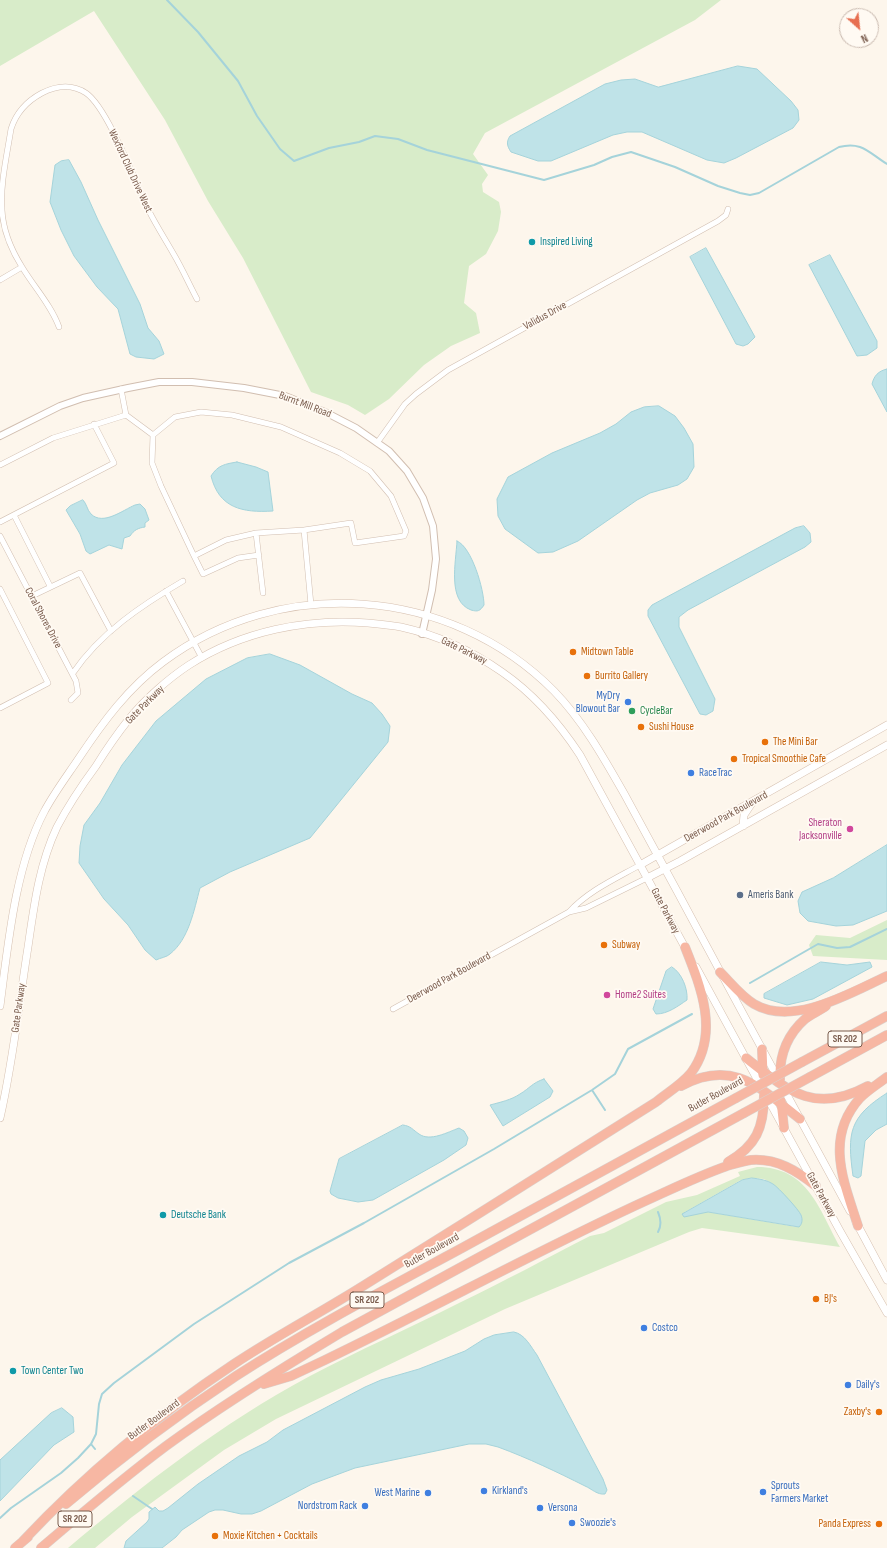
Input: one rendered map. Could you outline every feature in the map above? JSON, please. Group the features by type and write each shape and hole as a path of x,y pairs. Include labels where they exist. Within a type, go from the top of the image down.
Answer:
{"highway":[{"path":"656,1102 680,1084 691,1072 700,1056 705,1036 706,1011 704,1000 685,947"},
{"path":"720,972 748,1000 771,1010 796,1011 836,1000"},
{"path":"784,1128 781,1104 780,1064 781,1056 792,1034 806,1019 836,1000 887,976"},
{"name":"Butler Boulevard","path":"15,1548 103,1473 158,1431 261,1361 354,1306 887,1016"},
{"name":"SR 202","path":"41,1548 167,1446 251,1388 342,1332 887,1035"},
{"path":"251,1388 291,1376 601,1221 714,1170 742,1153 755,1137 762,1121 764,1091 762,1049"},
{"path":"746,1058 780,1083 808,1098 830,1099 851,1094 887,1076"},
{"path":"23,1541 55,1507 90,1474 169,1410 218,1375 690,1081 712,1075 735,1076 764,1091 800,1119"},
{"path":"858,1226 841,1172 839,1156 842,1132 853,1106 887,1076"},
{"path":"714,1170 750,1160 760,1160 778,1163 796,1170 816,1186"}],"main road":[{"name":"Gate Parkway","path":"0,1006 11,923 24,864 43,814 83,751 120,701 140,681 163,662 211,632 254,615 273,610 324,603 369,603 426,614 496,645 537,676 554,692 590,736 658,855 887,1280"},
{"name":"Gate Parkway","path":"0,1118 9,1074 34,902 49,845 59,824 83,784 128,719 146,700 188,665 230,644 251,636 305,623 327,622 377,624 403,628 450,643 482,659 511,679 545,709 560,726 580,755 887,1314"},
{"name":"Deerwood Park Boulevard","path":"640,865 887,726"},
{"name":"Deerwood Park Boulevard","path":"647,878 887,745"},
{"path":"743,826 744,815 754,801"}],"street":[{"name":"Wexford Club Drive West","path":"1,192 11,129 14,121 23,108 35,97 56,88 72,87 85,93 96,104 113,132 149,212 174,254 197,299"},
{"path":"1,192 4,223 15,253 22,267 53,313 59,327"},
{"name":"Validus Drive","path":"377,443 405,404 448,370 718,221 726,215 728,208"},
{"path":"0,280 22,267"},
{"name":"Burnt Mill Road","path":"0,436 60,406 83,398 159,382 192,382 251,389 285,396 327,413 356,428 389,451 407,471 423,498 433,526 436,559 422,634"},
{"path":"121,389 126,415 153,435"},
{"path":"194,556 226,540 256,533 304,530 351,523 355,543 404,536 406,531 391,496 370,471 340,453 281,427 232,415 201,412 175,417 153,435 152,464 161,486 194,556 203,574 238,558 259,555"},
{"path":"0,465 53,438 126,415"},
{"path":"0,522 114,463 94,424"},
{"path":"14,515 50,586"},
{"path":"304,530 311,605"},
{"path":"256,533 263,593"},
{"name":"Coral Shores Drive","path":"0,536 72,673 78,688 78,693 71,700"},
{"path":"32,596 50,586 80,573 111,631"},
{"path":"72,673 111,631 152,599 183,581"},
{"path":"0,589 2,598 48,683 0,708"},
{"path":"166,592 202,658"},
{"name":"Deerwood Park Boulevard","path":"569,912 589,894 640,865"},
{"name":"Deerwood Park Boulevard","path":"393,1009 569,912 586,908 647,878"}],"green space":[{"path":"0,0 721,0 695,20 485,133 473,154 488,175 482,184 483,192 499,202 501,212 498,231 486,254 469,266 464,303 476,313 480,333 451,346 424,365 389,399 365,415 348,405 311,392 243,258 208,201 165,120 94,11 0,66"},
{"path":"887,920 887,960 813,956 809,945 816,935 850,938"},
{"path":"757,1167 774,1169 789,1174 800,1182 818,1205 840,1247 702,1228 689,1232 505,1309 276,1419 224,1450 132,1517 95,1548 68,1548 184,1456 277,1394 328,1366 475,1295 590,1236 604,1233 666,1202 697,1195 740,1176 738,1172","holes":["752,1178 764,1179 773,1184 801,1215 797,1227 708,1212 685,1212 741,1180"]}],"water":[{"path":"738,66 757,69 791,101 798,110 799,120 793,128 724,163 707,160 642,132 627,132 613,135 551,161 538,161 511,152 508,146 510,136 605,84 621,80 635,79 658,87"},
{"path":"69,160 140,304 148,328 159,341 164,354 154,359 136,357 130,354 118,309 97,287 74,256 61,230 50,202 55,165 61,161"},
{"path":"706,248 755,337 748,344 743,346 736,344 690,257"},
{"path":"830,255 877,341 877,348 867,355 857,356 809,265"},
{"path":"887,369 887,412 872,384 877,374"},
{"path":"659,406 675,416 693,444 694,467 687,479 678,485 650,493 637,500 578,541 553,552 538,553 505,529 498,516 497,499 508,477 552,453 600,433 616,424 631,412 644,407"},
{"path":"237,462 268,472 273,511 251,511 242,509 226,502 220,495 211,476 216,469 229,463"},
{"path":"83,500 91,514 101,518 113,516 140,504 145,509 149,520 145,523 145,527 136,530 130,536 124,538 122,549 109,545 90,554 86,551 80,534 66,510 70,506"},
{"path":"804,526 810,533 811,542 805,547 688,610 679,617 679,627 715,699 713,711 706,715 700,714 648,616 648,610 652,605 795,528"},
{"path":"457,541 468,551 476,570 482,590 484,605 479,610 471,610 463,605 456,590 455,570"},
{"path":"270,654 300,665 352,694 372,703 390,726 388,742 310,838 230,872 200,888 190,924 182,940 169,955 156,960 145,950 128,925 104,899 79,863 80,846 84,825 100,803 122,765 156,721 206,679 247,658"},
{"path":"887,845 887,911 853,925 836,926 808,921 800,913 798,901 802,892 833,878"},
{"path":"821,962 847,965 870,962 872,967 813,999 787,1005 764,998 764,994"},
{"path":"672,967 679,973 684,982 687,1000 669,1011 656,1014 653,1009 666,971"},
{"path":"544,1079 553,1091 550,1097 503,1126 490,1105 513,1098"},
{"path":"887,1093 887,1124 876,1130 865,1141 861,1176 858,1178 853,1176 851,1161 850,1148 854,1127 858,1118 865,1110"},
{"path":"403,1125 410,1127 423,1136 428,1137 439,1136 459,1128 464,1131 468,1138 466,1145 444,1160 373,1200 358,1202 338,1198 331,1194 330,1191 339,1159"},
{"path":"752,1178 771,1183 784,1194 801,1215 802,1222 799,1227 708,1212 684,1217 682,1214 742,1180"},
{"path":"514,1332 525,1338 537,1355 603,1479 607,1490 605,1494 597,1493 588,1487 542,1465 498,1447 486,1444 469,1444 355,1468 312,1484 261,1511 252,1514 241,1514 223,1510 209,1512 182,1530 162,1548 124,1548 126,1541 147,1522 149,1519 149,1512 155,1507 159,1511 163,1511 168,1508 198,1484 239,1456 267,1442 283,1430 381,1380 419,1369 465,1351 484,1339 494,1335"},
{"path":"62,1408 73,1417 74,1432 54,1445 0,1501 0,1460 51,1413"}],"waterway":[{"path":"167,0 198,32 238,81 257,116 280,149 294,161 329,148 359,142 375,136 398,139 427,150 544,180 631,152 675,167 718,186 750,195 759,193 839,147 860,147 887,164"},
{"path":"750,983 818,944 837,948 850,947 887,929"},
{"path":"0,1518 11,1508 61,1473 91,1444 96,1434 99,1404 102,1394 114,1383 194,1324 289,1263 364,1223 494,1149 592,1090 615,1074 628,1049 692,1014"},
{"path":"592,1090 605,1110"},
{"path":"658,1212 661,1222 658,1232"},
{"path":"91,1444 95,1449"},
{"path":"133,1496 152,1509"}],"place":[{"name":"Inspired Living","path":"532,242"},
{"name":"Midtown Table","path":"573,652"},
{"name":"Burrito Gallery","path":"587,676"},
{"name":"MyDry Blowout Bar","path":"628,702"},
{"name":"CycleBar","path":"632,711"},
{"name":"Sushi House","path":"641,727"},
{"name":"The Mini Bar","path":"765,742"},
{"name":"Tropical Smoothie Cafe","path":"734,759"},
{"name":"RaceTrac","path":"691,773"},
{"name":"Sheraton Jacksonville","path":"850,829"},
{"name":"Ameris Bank","path":"740,895"},
{"name":"Subway","path":"604,945"},
{"name":"Home2 Suites","path":"607,995"},
{"name":"Deutsche Bank","path":"163,1215"},
{"name":"BJ's","path":"816,1299"},
{"name":"Costco","path":"644,1328"},
{"name":"Town Center Two","path":"13,1371"},
{"name":"Daily's","path":"848,1385"},
{"name":"Zaxby's","path":"879,1412"},
{"name":"Kirkland's","path":"484,1491"},
{"name":"Sprouts Farmers Market","path":"763,1492"},
{"name":"West Marine","path":"428,1493"},
{"name":"Nordstrom Rack","path":"365,1506"},
{"name":"Versona","path":"540,1508"},
{"name":"Swoozie's","path":"572,1523"},
{"name":"Panda Express","path":"879,1524"},
{"name":"Moxie Kitchen + Cocktails","path":"215,1536"}]}
